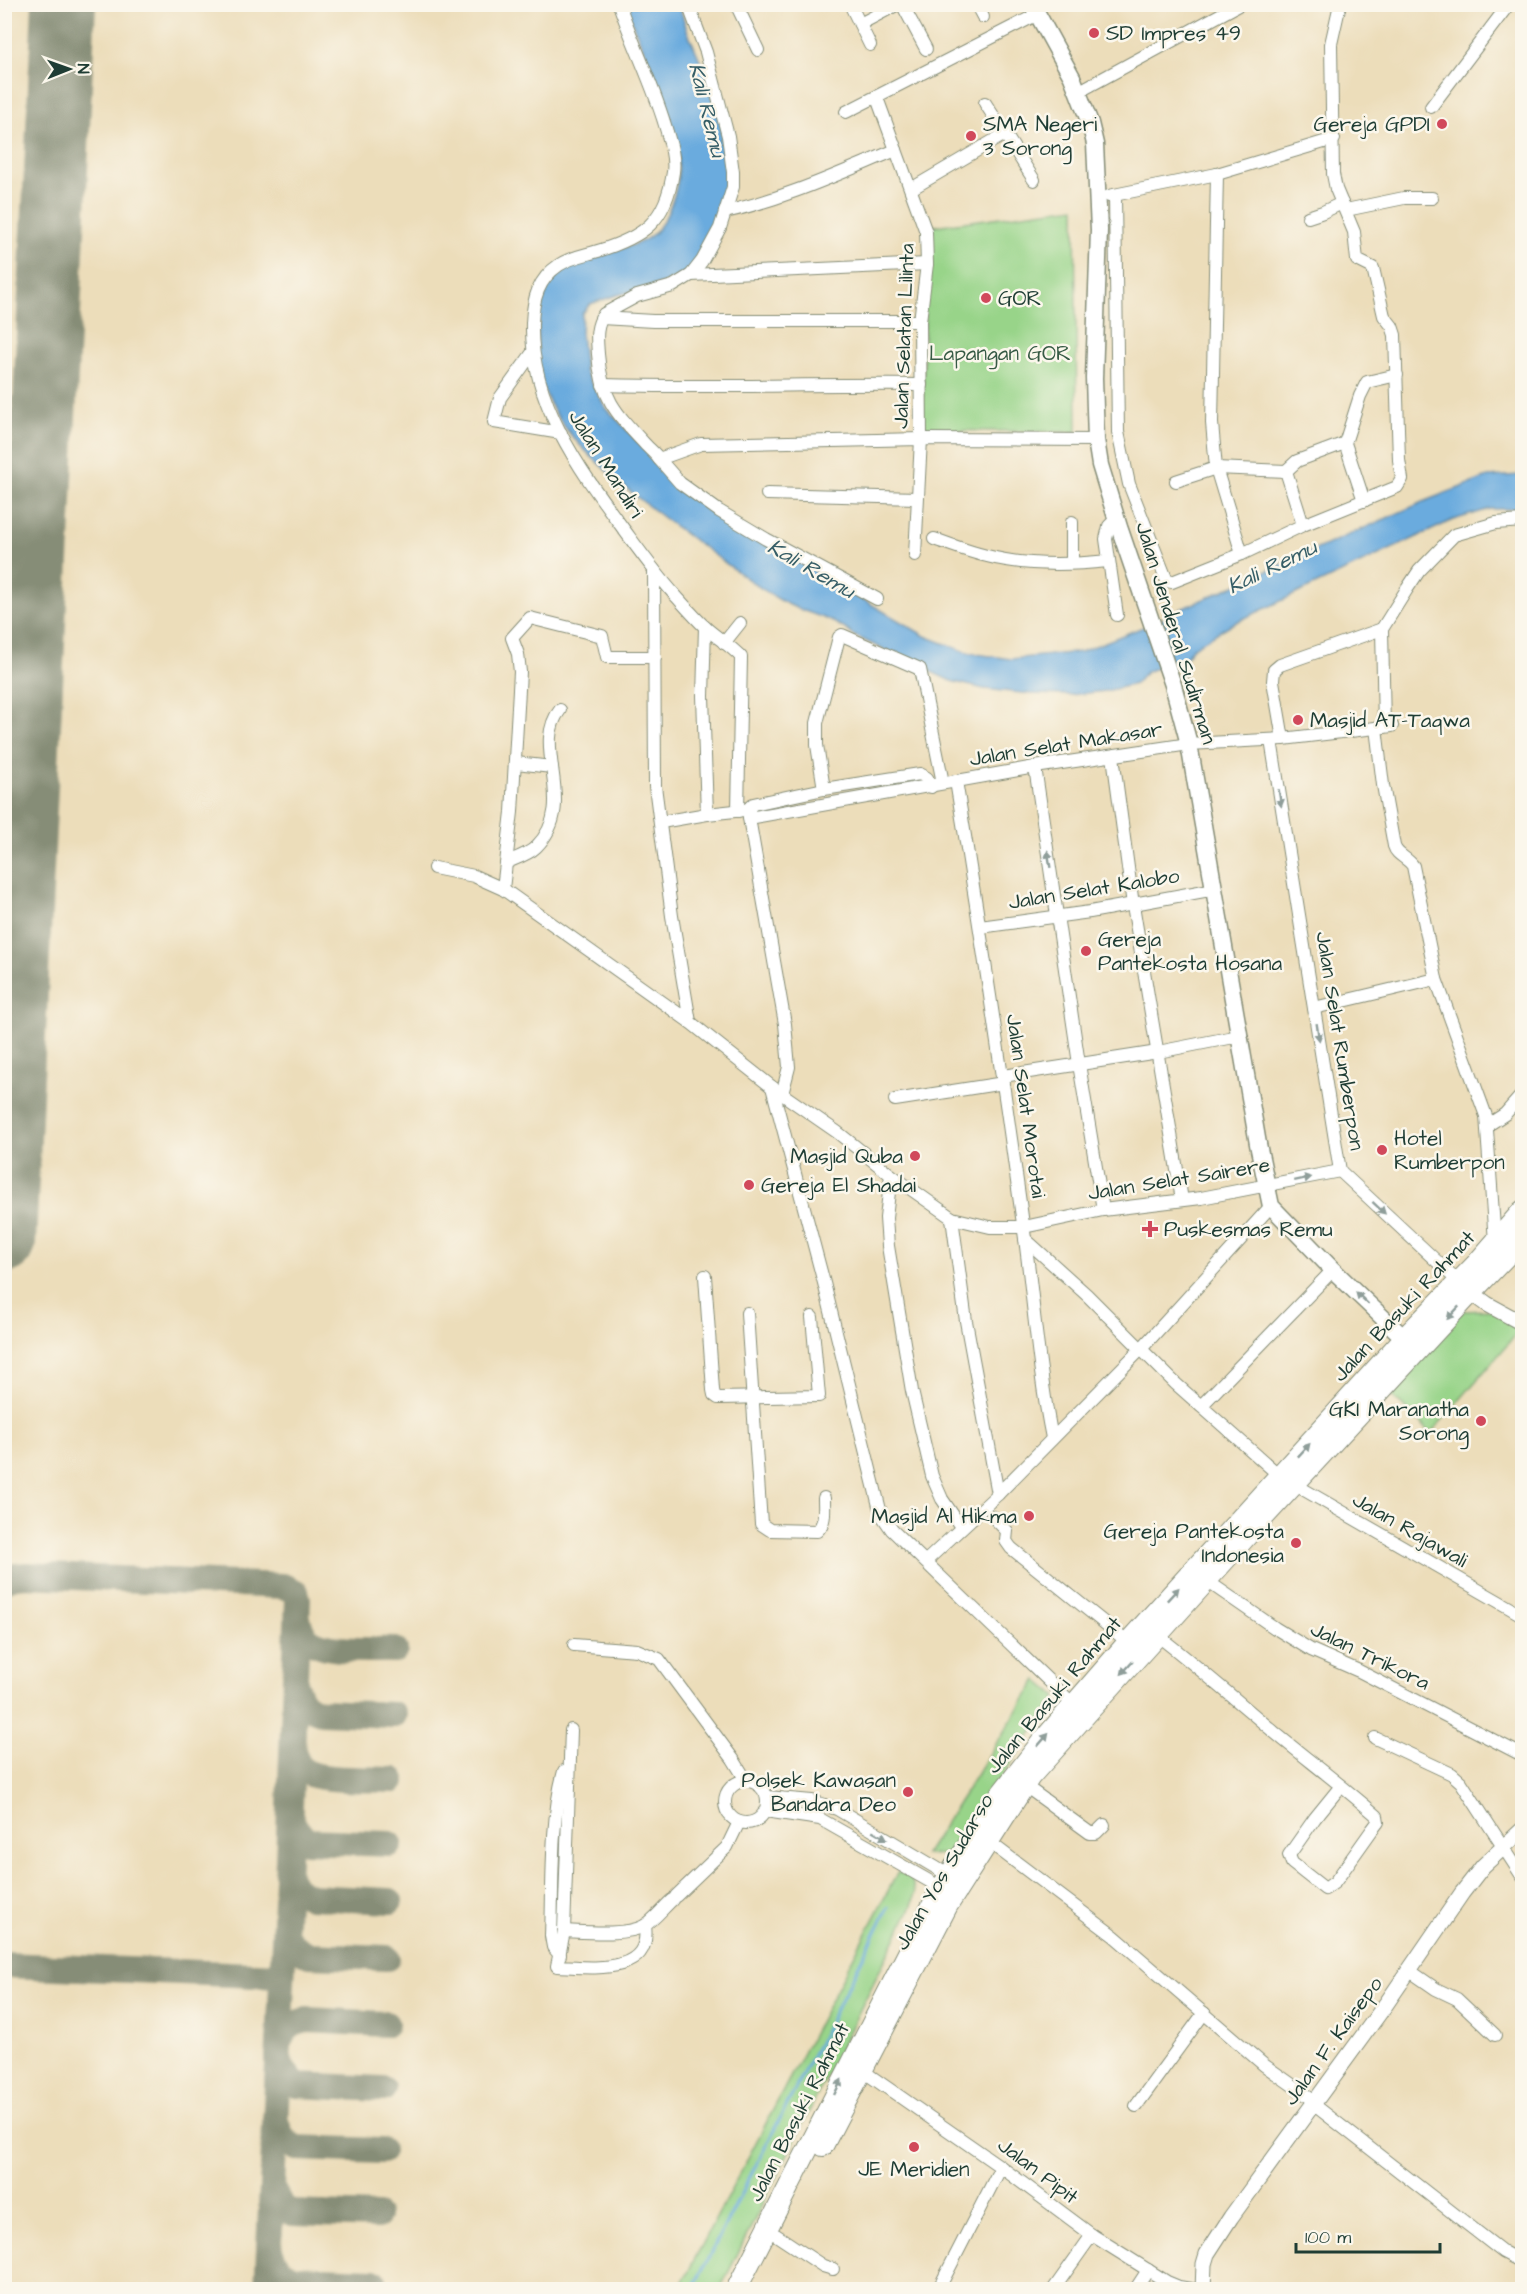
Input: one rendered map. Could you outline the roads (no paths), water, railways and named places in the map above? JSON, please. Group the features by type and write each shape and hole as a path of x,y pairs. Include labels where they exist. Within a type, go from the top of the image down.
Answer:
{"highway":[{"name":"Jalan Basuki Rahmat","path":"736,2289 789,2198 848,2067 951,1885 1023,1764 1074,1705 1101,1685 1128,1642 1287,1481 1404,1338 1465,1287 1495,1242 1522,1211"},
{"name":"Jalan Yos Sudarso","path":"749,2289 776,2235 789,2198 863,2071 951,1885 988,1841 1024,1785 1101,1685 1157,1635 1207,1581 1287,1481 1465,1287 1522,1240"}],"main road":[{"name":"Jalan Jenderal Sudirman","path":"1035,9 1078,92 1095,144 1107,197 1094,378 1096,440 1108,492 1173,685 1190,744 1239,1036 1271,1206"},
{"path":"1271,1206 1404,1338"}],"street":[{"name":"Jalan Mandiri","path":"619,4 664,118 673,155 674,166 671,182 657,216 640,235 621,244 563,262 543,279 532,308 533,352 544,397 561,433 591,485 654,570 705,627 739,655 741,660 745,813 786,1024 789,1067 782,1094"},
{"path":"688,4 706,52 728,136 733,187 720,228 702,261 691,275 672,286 637,296 604,314 601,318 596,332 600,374 605,395 680,483 719,511 766,539 877,598"},
{"path":"736,4 758,50"},
{"path":"849,4 870,45"},
{"path":"860,24 900,4 926,49"},
{"path":"976,4 983,17"},
{"path":"1078,92 1240,4"},
{"path":"1334,139 1217,174 1107,197 1118,432 1129,484 1169,582 1242,554 1303,525 1394,490 1401,483 1395,335 1392,326 1384,316 1373,268 1357,260 1354,232 1334,181 1334,139 1331,44 1340,4"},
{"path":"1431,107 1509,4"},
{"path":"846,112 878,98 1035,9"},
{"name":"Jalan Selatan Lilinta","path":"878,98 926,232 927,264 920,321 921,440 915,555"},
{"path":"985,103 1034,180"},
{"path":"911,189 1005,134"},
{"path":"725,212 749,207 811,185 896,150"},
{"path":"1217,174 1212,423 1216,468 1242,554"},
{"path":"1308,217 1344,207 1404,198 1432,198"},
{"path":"691,275 927,264"},
{"path":"601,318 653,321 920,321"},
{"path":"533,352 501,398 494,422 561,433"},
{"path":"1364,501 1345,443 1367,381 1397,375"},
{"path":"603,385 669,387 788,384 921,385"},
{"path":"659,459 701,444 1096,440"},
{"path":"1176,481 1216,468 1286,471 1297,461 1345,443"},
{"path":"1286,471 1303,525"},
{"path":"1108,492 1129,484"},
{"path":"767,494 917,498"},
{"path":"1117,518 1109,526 1106,534 1117,615"},
{"path":"1495,1242 1488,1125 1436,979 1414,872 1410,862 1398,854 1394,846 1383,784 1382,629 1419,571 1454,535 1496,523 1522,521"},
{"path":"1072,522 1072,563"},
{"path":"934,539 990,557 1072,563 1108,561"},
{"path":"654,570 655,786 672,916 690,1022"},
{"path":"503,889 516,763 520,672 518,654 512,638 530,618 602,636 607,657 655,657"},
{"path":"724,643 740,623"},
{"path":"705,627 702,696 707,814"},
{"name":"Jalan Selat Rumberpon","path":"1382,629 1280,665 1274,670 1277,740 1314,1008 1340,1171 1465,1287"},
{"path":"824,789 817,745 817,723 839,637 842,635 920,669 937,785"},
{"path":"507,862 536,847 550,826 557,806 552,767 552,724 560,710"},
{"name":"Jalan Selat Makasar","path":"745,813 1190,744 1277,740 1384,727"},
{"path":"1113,756 1133,905 1182,1200"},
{"path":"516,763 552,767"},
{"path":"1035,767 1103,1210"},
{"path":"661,822 707,814 745,813 753,804 824,789 920,774 937,785"},
{"name":"Jalan Selat Morotai","path":"956,781 1004,1080 1036,1349 1052,1438"},
{"path":"434,867 474,876 503,889 690,1022 772,1087 837,1132 952,1218 966,1321 998,1494"},
{"name":"Jalan Selat Kalobo","path":"980,927 1133,905 1215,889"},
{"path":"1314,1008 1436,979"},
{"path":"894,1100 1239,1036"},
{"path":"772,1087 824,1283 881,1514 892,1530 1074,1705"},
{"path":"1488,1125 1505,1114 1521,1097"},
{"name":"Jalan Selat Sairere","path":"952,1218 1024,1233 1103,1210 1182,1200 1340,1171"},
{"path":"891,1174 886,1218 888,1246 912,1390 932,1476 942,1499 961,1527"},
{"path":"926,1561 998,1494 1141,1348 1271,1206"},
{"name":"Jalan Rajawali","path":"1024,1233 1201,1406 1287,1481 1522,1616"},
{"path":"1201,1406 1333,1270"},
{"path":"705,1276 713,1393 723,1399 753,1396 819,1396 812,1317"},
{"path":"1465,1287 1487,1304 1522,1323"},
{"path":"747,1313 761,1524 770,1530 818,1531 822,1527 824,1498"},
{"path":"993,1517 1007,1531 1006,1541 1011,1548 1128,1642"},
{"name":"Jalan Trikora","path":"1207,1581 1311,1650 1359,1671 1522,1755"},
{"path":"1157,1635 1341,1785 1377,1816 1378,1822 1335,1882 1325,1889 1292,1863 1289,1855 1314,1818 1341,1785"},
{"path":"574,1644 638,1650 659,1659 746,1780"},
{"path":"560,1955 553,1947 551,1936 559,1895 571,1730"},
{"path":"1375,1738 1452,1774 1461,1782 1522,1876"},
{"path":"746,1780 755,1782 763,1788 767,1797 765,1811 759,1819 749,1823 739,1822 730,1817 725,1808 725,1798 729,1789 736,1782 746,1780"},
{"path":"1024,1785 1084,1831 1096,1833 1104,1825"},
{"path":"767,1797 812,1802 837,1809 951,1885"},
{"path":"765,1811 819,1819 951,1885"},
{"path":"564,1931 624,1931 645,1926 727,1846 739,1822"},
{"name":"Jalan F. Kaisepo","path":"1203,2289 1204,2265 1212,2245 1410,1971 1462,1893 1483,1866 1522,1830"},
{"path":"988,1841 1114,1936 1264,2065 1503,2252 1522,2262"},
{"path":"559,1895 564,1931 557,1966 611,1967 622,1965 639,1952 645,1938 645,1926"},
{"path":"1410,1971 1436,1989 1457,1999 1495,2035"},
{"path":"1136,2106 1204,2013"},
{"name":"Jalan Pipit","path":"863,2071 1001,2167 1092,2235 1179,2287 1196,2289"},
{"path":"938,2289 1001,2167"},
{"path":"776,2235 823,2266 833,2269"},
{"path":"1053,2289 1092,2235"},
{"path":"1135,2289 1148,2270"}],"water":[{"name":"Kali Remu","path":"625,5 679,5 706,74 722,127 729,179 720,221 690,271 663,284 590,304 582,314 581,333 585,371 606,408 691,498 925,636 969,653 1011,659 1080,652 1161,620 1430,499 1488,477 1522,475 1522,509 1490,509 1453,520 1230,625 1192,648 1185,659 1184,676 1178,664 1172,664 1147,671 1135,684 1106,691 1070,695 1031,694 984,689 951,681 853,635 835,623 780,600 682,531 607,471 565,427 550,403 540,377 537,363 538,304 544,285 555,273 589,257 636,244 648,238 659,228 668,212 676,189 679,168 671,121"}],"waterway":[{"path":"692,2290 888,1908"}],"place":[{"name":"SD Impres 49","path":"1094,33"},
{"name":"Gereja GPDI","path":"1442,124"},
{"name":"SMA Negeri 3 Sorong","path":"971,136"},
{"name":"GOR","path":"986,298"},
{"name":"Masjid AT-Taqwa","path":"1298,720"},
{"name":"Gereja Pantekosta Hosana","path":"1086,951"},
{"name":"Hotel Rumberpon","path":"1382,1150"},
{"name":"Masjid Quba","path":"915,1156"},
{"name":"Gereja El Shadai","path":"749,1185"},
{"name":"Puskesmas Remu","path":"1150,1229"},
{"name":"GKI Maranatha Sorong","path":"1481,1421"},
{"name":"Masjid Al Hikma","path":"1029,1516"},
{"name":"Gereja Pantekosta Indonesia","path":"1296,1543"},
{"name":"Polsek Kawasan Bandara Deo","path":"908,1792"},
{"name":"JE Meridien","path":"914,2147"}],"park label":[{"name":"Lapangan GOR","path":"1000,353"}]}
